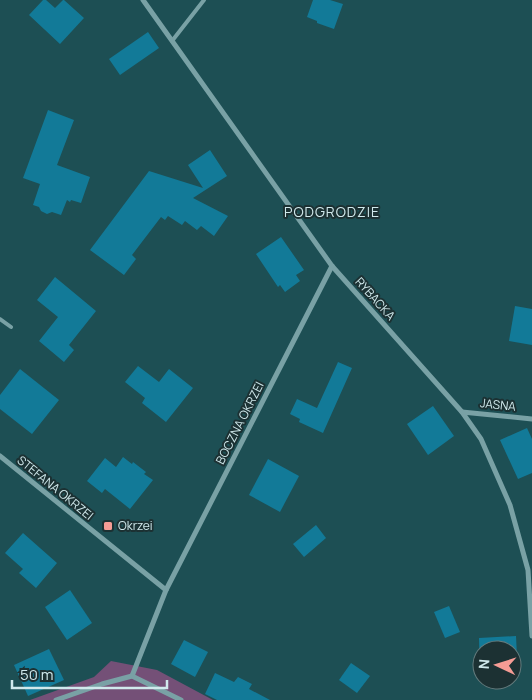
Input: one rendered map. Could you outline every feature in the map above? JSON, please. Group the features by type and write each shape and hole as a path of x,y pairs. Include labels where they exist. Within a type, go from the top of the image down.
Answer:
{"street":[{"name":"RYBACKA","path":"143,0 332,266 462,412 481,439 510,505 528,570 532,636"},
{"name":"BOCZNA OKRZEI","path":"166,590 332,266"},
{"name":"JASNA","path":"462,412 532,419"},
{"name":"STEFANA OKRZEI","path":"0,456 166,590"},
{"path":"132,676 166,590"},
{"path":"56,700 132,676 181,700"}],"lane":[{"path":"172,41 204,0"},
{"path":"0,319 11,328"}],"shaded area":[{"path":"111,661 157,670 213,700 30,700 94,677"}],"building":[{"path":"43,0 46,0 55,8 64,0 84,18 60,44 29,15"},
{"path":"313,0 330,0 343,4 334,29 307,17"},
{"path":"148,32 159,48 120,75 109,59"},
{"path":"48,110 74,120 57,165 90,177 81,203 67,200 61,215 52,212 47,214 41,211 39,207 33,205 40,184 23,178"},
{"path":"210,150 227,176 193,198 228,216 214,236 201,226 197,230 185,221 182,225 168,216 165,220 161,217 132,255 136,259 124,275 90,250 149,171 203,188 188,165"},
{"path":"281,237 304,270 296,275 300,281 285,292 280,285 278,287 256,254"},
{"path":"55,277 96,311 69,345 74,350 64,362 39,341 58,317 37,300"},
{"path":"515,306 532,309 532,345 509,341"},
{"path":"338,362 352,368 323,433 299,422 300,419 290,414 297,399 317,408"},
{"path":"138,366 159,382 169,369 193,388 166,422 142,403 145,398 125,382"},
{"path":"20,369 59,400 32,434 0,409 0,395"},
{"path":"433,406 454,436 428,455 407,424"},
{"path":"527,428 532,439 532,473 518,479 500,440"},
{"path":"123,457 132,464 133,462 146,472 144,474 153,480 130,509 105,489 102,493 87,481 105,458 116,467"},
{"path":"268,459 299,476 280,512 249,495"},
{"path":"316,525 326,538 304,557 293,544"},
{"path":"23,533 57,563 36,588 19,573 23,569 5,553"},
{"path":"70,590 92,623 67,640 45,607"},
{"path":"449,606 460,632 445,638 434,612"},
{"path":"516,636 516,640 479,640 479,638"},
{"path":"184,640 208,652 195,677 171,664"},
{"path":"49,649 64,680 28,696 14,665"},
{"path":"351,663 370,676 357,693 339,680"},
{"path":"215,673 234,682 238,677 252,684 249,689 270,700 217,700 205,694"}],"place":[{"name":"Okrzei","path":"108,526"}],"district":[{"name":"PODGRODZIE","path":"332,212"}]}
